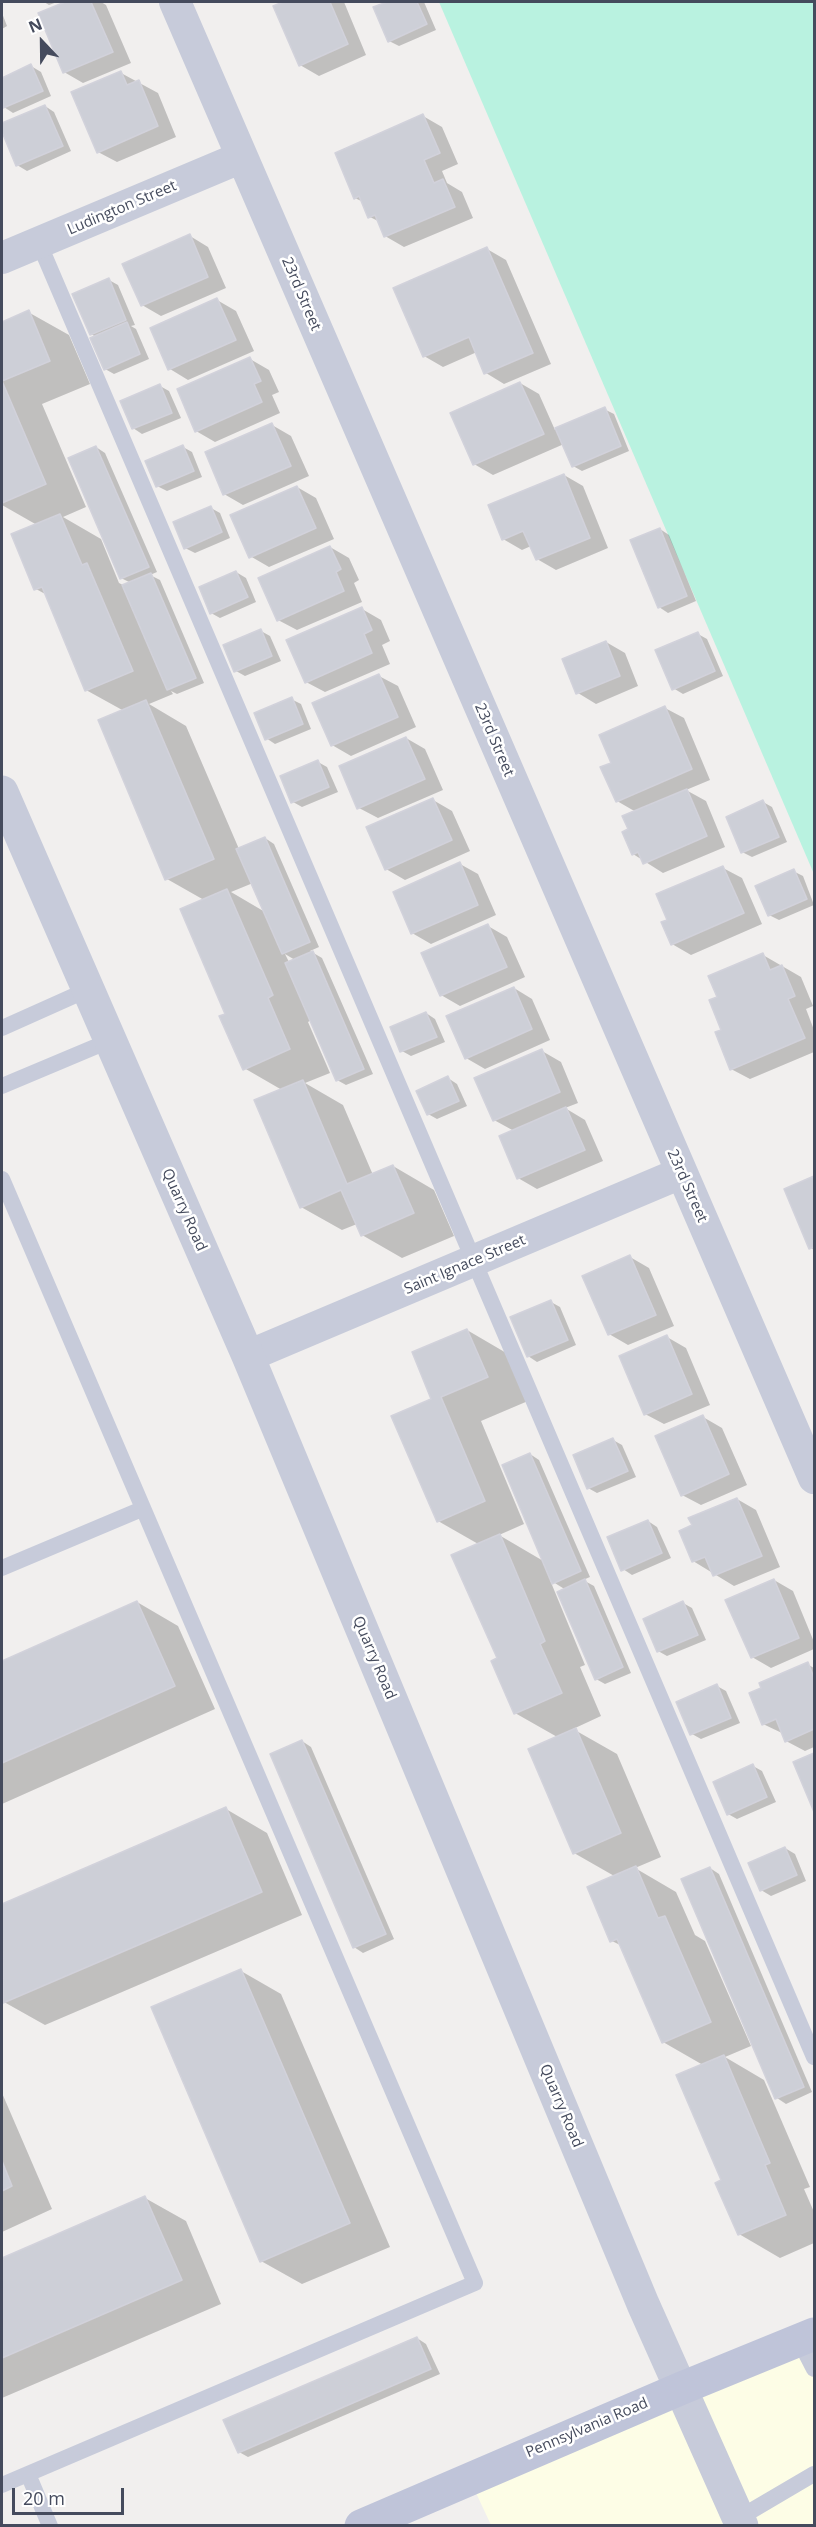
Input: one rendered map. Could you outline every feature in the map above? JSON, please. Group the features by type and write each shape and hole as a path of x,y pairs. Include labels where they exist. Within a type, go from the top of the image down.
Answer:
{"main road":[{"name":"Pennsylvania Road","path":"361,2526 682,2388 807,2337"}],"street":[{"name":"23rd Street","path":"175,2 814,1478"},
{"name":"Ludington Street","path":"2,258 242,157"},
{"name":"Quarry Road","path":"2,792 248,1356 639,2293 740,2522"},
{"name":"Saint Ignace Street","path":"248,1356 681,1173"}],"lane":[{"path":"39,243 814,2057"},
{"path":"2,1028 87,990"},
{"path":"2,1086 109,1041"},
{"path":"2,1179 475,2283 2,2485"},
{"path":"2,1568 142,1509"},
{"path":"807,2337 814,2369"},
{"path":"27,2474 50,2526"},
{"path":"740,2522 814,2474"}],"shaded area":[{"path":"814,2334 814,2525 491,2525 469,2478"}],"green space":[{"path":"439,2 814,2 814,874"}],"building":[{"path":"65,2 91,2 113,52 63,73 38,13"},
{"path":"283,2 330,2 348,44 299,66 273,6"},
{"path":"387,2 417,2 427,24 388,42 373,7"},
{"path":"31,64 43,91 3,108 2,78"},
{"path":"121,71 127,85 139,80 158,126 97,153 71,92"},
{"path":"45,105 63,146 16,166 2,132 2,123"},
{"path":"423,114 440,153 424,160 434,183 443,179 455,207 384,237 375,215 368,218 359,196 354,199 335,153"},
{"path":"190,234 208,277 141,306 122,264"},
{"path":"487,247 533,353 484,374 469,337 423,357 393,288"},
{"path":"109,278 126,320 90,335 72,294"},
{"path":"217,298 236,340 168,370 150,328"},
{"path":"29,310 50,361 2,381 2,322"},
{"path":"127,322 140,354 104,370 90,338"},
{"path":"250,357 261,381 254,384 262,402 195,432 177,389"},
{"path":"2,381 46,484 2,503"},
{"path":"520,382 544,434 473,465 450,413"},
{"path":"160,384 172,413 132,429 120,401"},
{"path":"605,407 621,446 572,467 555,428"},
{"path":"272,423 291,466 223,495 205,452"},
{"path":"183,445 194,471 156,487 145,461"},
{"path":"96,446 149,567 120,579 68,458"},
{"path":"564,474 590,538 536,560 523,531 502,540 488,505"},
{"path":"297,486 316,528 249,558 230,515"},
{"path":"211,506 222,532 184,549 173,522"},
{"path":"60,514 82,565 87,563 133,671 85,691 42,587 34,590 11,534"},
{"path":"660,528 687,596 658,608 630,540"},
{"path":"330,546 341,569 336,572 344,591 277,621 258,578"},
{"path":"236,571 248,597 210,614 199,587"},
{"path":"151,573 196,678 167,690 122,585"},
{"path":"362,607 372,630 364,634 372,653 305,683 286,640"},
{"path":"261,629 272,656 234,672 223,645"},
{"path":"698,632 715,671 672,690 655,650"},
{"path":"606,641 620,676 576,694 562,659"},
{"path":"379,674 398,717 331,746 312,703"},
{"path":"292,697 303,724 265,740 254,713"},
{"path":"146,700 214,859 165,880 98,720"},
{"path":"665,706 692,769 616,802 600,767 611,763 599,735"},
{"path":"406,737 425,779 357,809 339,766"},
{"path":"318,760 329,787 291,803 280,776"},
{"path":"687,789 707,836 643,864 638,852 632,855 622,832 628,829 622,816"},
{"path":"433,798 452,840 385,870 366,827"},
{"path":"763,800 779,837 741,853 726,817"},
{"path":"265,837 310,942 282,954 236,849"},
{"path":"460,862 478,905 411,934 393,892"},
{"path":"723,866 744,913 671,945 661,922 667,920 656,894"},
{"path":"794,869 807,899 768,916 755,886"},
{"path":"227,889 273,995 268,998 290,1049 243,1070 219,1016 225,1014 180,909"},
{"path":"488,924 507,967 440,996 421,953"},
{"path":"313,951 364,1069 336,1081 285,963"},
{"path":"763,953 770,970 782,965 795,996 788,999 805,1038 730,1070 715,1032 721,1030 709,1000 717,997 708,976"},
{"path":"514,987 532,1029 465,1059 446,1016"},
{"path":"426,1012 437,1037 400,1052 390,1027"},
{"path":"542,1049 560,1092 493,1121 474,1078"},
{"path":"448,1076 459,1101 427,1115 416,1091"},
{"path":"303,1080 347,1184 393,1165 414,1213 361,1236 341,1190 300,1208 254,1100"},
{"path":"566,1107 585,1150 517,1179 499,1136"},
{"path":"814,1176 814,1247 809,1249 784,1189"},
{"path":"630,1255 656,1315 608,1335 582,1276"},
{"path":"551,1300 568,1340 527,1357 510,1317"},
{"path":"467,1329 488,1377 441,1397 485,1501 437,1522 391,1416 431,1399 412,1352"},
{"path":"667,1335 692,1394 644,1415 619,1356"},
{"path":"703,1415 729,1474 681,1496 655,1436"},
{"path":"613,1438 628,1471 587,1489 573,1455"},
{"path":"530,1453 581,1571 552,1584 502,1465"},
{"path":"737,1498 762,1556 713,1576 705,1557 692,1562 679,1531 692,1525 688,1518"},
{"path":"648,1520 662,1553 621,1571 607,1537"},
{"path":"500,1534 545,1641 540,1644 562,1693 514,1714 491,1661 497,1658 451,1555"},
{"path":"585,1579 623,1667 595,1680 557,1592"},
{"path":"774,1579 799,1638 751,1658 725,1600"},
{"path":"137,1601 175,1686 2,1763 2,1661"},
{"path":"683,1601 698,1635 657,1652 643,1619"},
{"path":"808,1662 814,1678 814,1729 785,1742 776,1719 762,1725 749,1693 761,1688 759,1683"},
{"path":"717,1684 731,1718 690,1735 676,1702"},
{"path":"576,1728 621,1833 573,1854 528,1749"},
{"path":"302,1740 386,1934 353,1948 270,1754"},
{"path":"814,1753 814,1812 793,1762"},
{"path":"753,1764 767,1797 727,1815 713,1782"},
{"path":"226,1807 262,1892 3,2003 2,1904"},
{"path":"785,1847 797,1875 760,1891 748,1863"},
{"path":"636,1866 658,1918 665,1916 711,2022 662,2043 617,1939 610,1942 587,1887"},
{"path":"710,1867 804,2087 775,2099 681,1879"},
{"path":"241,1969 350,2223 260,2262 151,2007"},
{"path":"724,2055 770,2163 765,2165 786,2215 738,2235 715,2183 721,2180 676,2075"},
{"path":"2,2161 12,2186 2,2191"},
{"path":"145,2196 182,2280 2,2358 2,2258"},
{"path":"417,2337 431,2369 238,2453 223,2420"}]}
